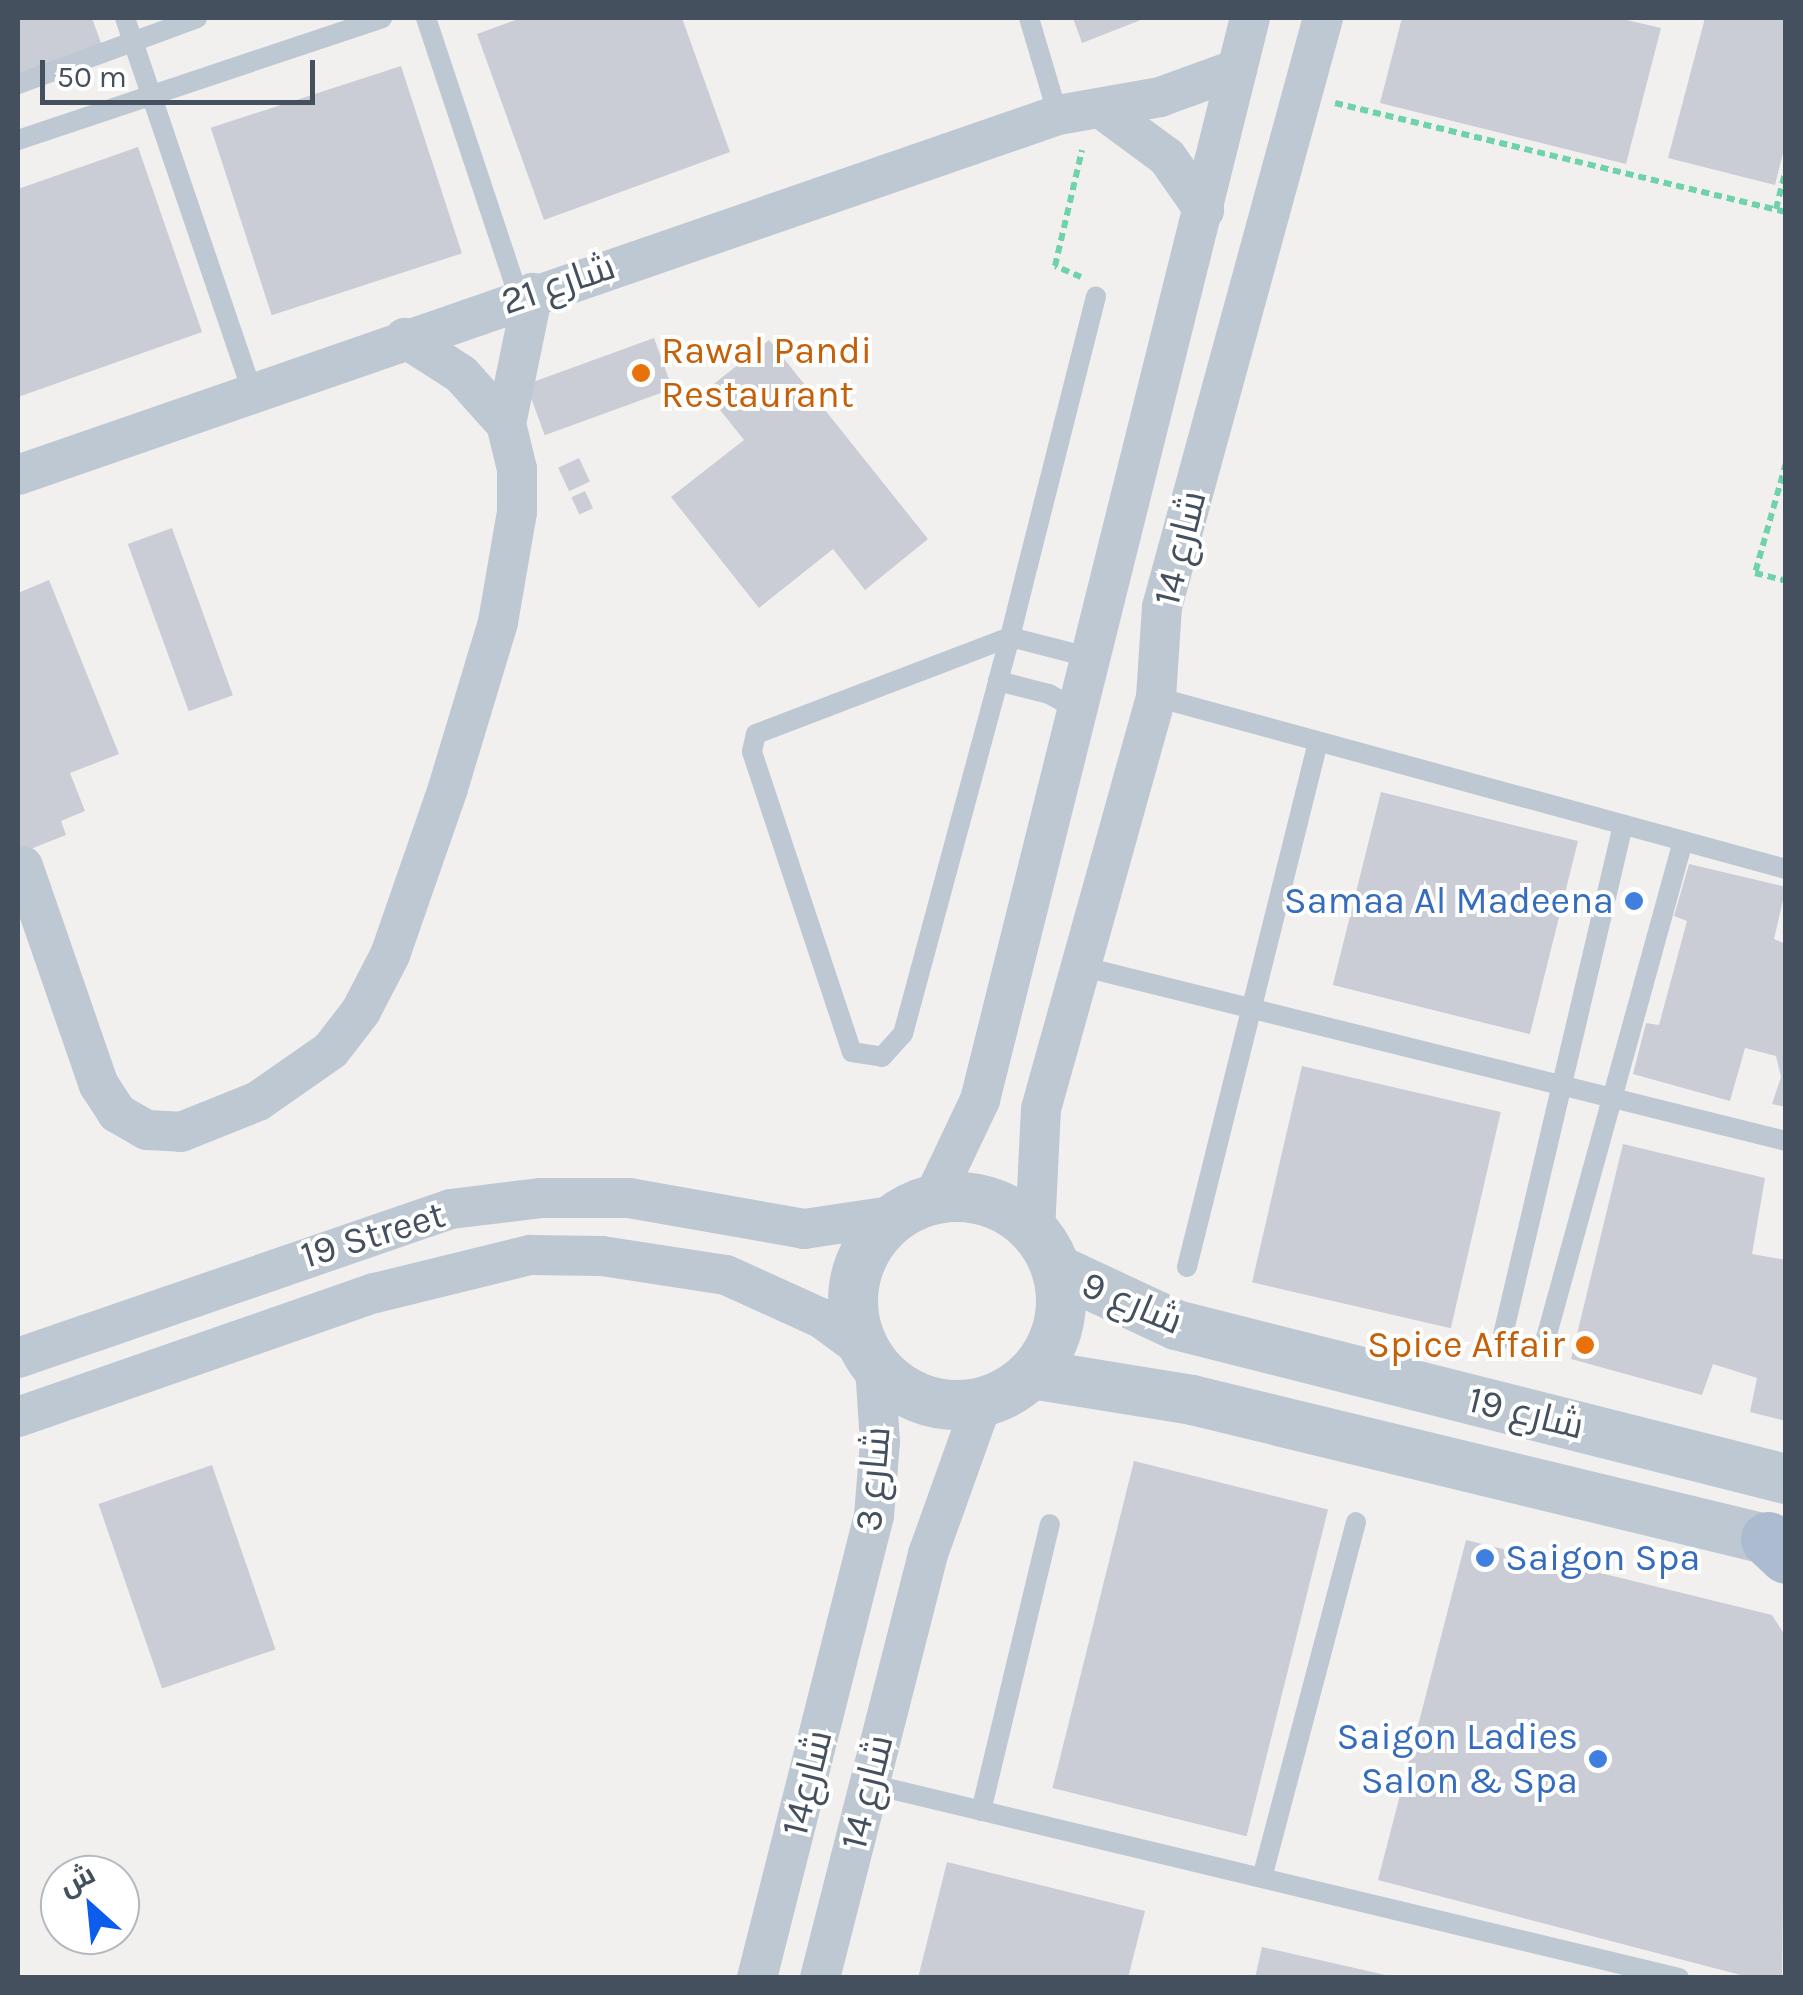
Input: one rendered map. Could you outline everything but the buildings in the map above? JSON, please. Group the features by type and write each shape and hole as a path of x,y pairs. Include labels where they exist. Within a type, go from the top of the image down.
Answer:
{"street":[{"name":"شارع 14","path":"916,1207 967,1134 989,1064 1250,18"},
{"name":"شارع 14","path":"1047,1251 1036,1139 1048,1079 1156,697 1162,607 1323,18"},
{"name":"شارع 21","path":"18,474 526,295 1084,112 1237,69"},
{"path":"1084,112 1167,157 1204,210"},
{"path":"23,866 99,1085 131,1123 164,1133 198,1126 297,1079 331,1050 362,1011 390,955 498,622 518,489 506,424 526,295"},
{"path":"405,338 462,374 506,424"},
{"name":"19 Street","path":"18,1358 451,1209 540,1198 629,1198 804,1230 916,1207"},
{"path":"978,1198 1047,1251 1059,1326 1032,1374 982,1402 923,1400 869,1358 852,1300 855,1276 864,1252 916,1207 978,1198"},
{"name":"شارع 9","path":"1047,1251 1130,1308 1208,1333"},
{"name":"19 Street","path":"18,1417 452,1270 530,1255 602,1256 726,1275 821,1318 869,1358"},
{"name":"شارع 19","path":"1208,1333 1786,1479"},
{"name":"شارع 3","path":"857,1589 878,1479 869,1358"},
{"name":"شارع 9","path":"1032,1374 1192,1400"},
{"name":"شارع 19","path":"1192,1400 1698,1522 1781,1555"},
{"name":"شارع 3","path":"914,1606 943,1502 982,1402"},
{"name":"شارع14","path":"757,1978 857,1589"},
{"name":"شارع 14","path":"820,1978 914,1606"}],"lane":[{"path":"125,18 252,391"},
{"path":"18,84 197,18"},
{"path":"18,140 148,91 382,18"},
{"path":"426,18 526,295"},
{"path":"1028,18 1084,112"},
{"path":"1092,658 1010,636 771,725 752,742 843,1038 866,1058 882,1057 903,1034 1010,636 1096,296"},
{"path":"998,681 1049,694 1080,711"},
{"path":"1156,697 1786,868"},
{"path":"1187,1267 1318,742"},
{"path":"1502,1339 1623,826"},
{"path":"1544,1349 1683,842"},
{"path":"1080,966 1786,1142"},
{"path":"1263,1874 1356,1522"},
{"path":"981,1810 1050,1524"},
{"path":"870,1784 1263,1874 1678,1978"}],"path":[{"path":"1304,95 1786,212"},
{"path":"1084,112 1056,266 1099,285 1096,296"},
{"path":"1776,209 1786,169"},
{"path":"1786,464 1755,573 1786,581"}],"place":[{"name":"Rawal Pandi Restaurant","path":"641,373"},
{"name":"Samaa Al Madeena","path":"1634,901"},
{"name":"Spice Affair","path":"1585,1345"},
{"name":"Saigon Spa","path":"1485,1558"},
{"name":"Saigon Ladies Salon & Spa","path":"1598,1759"}]}
